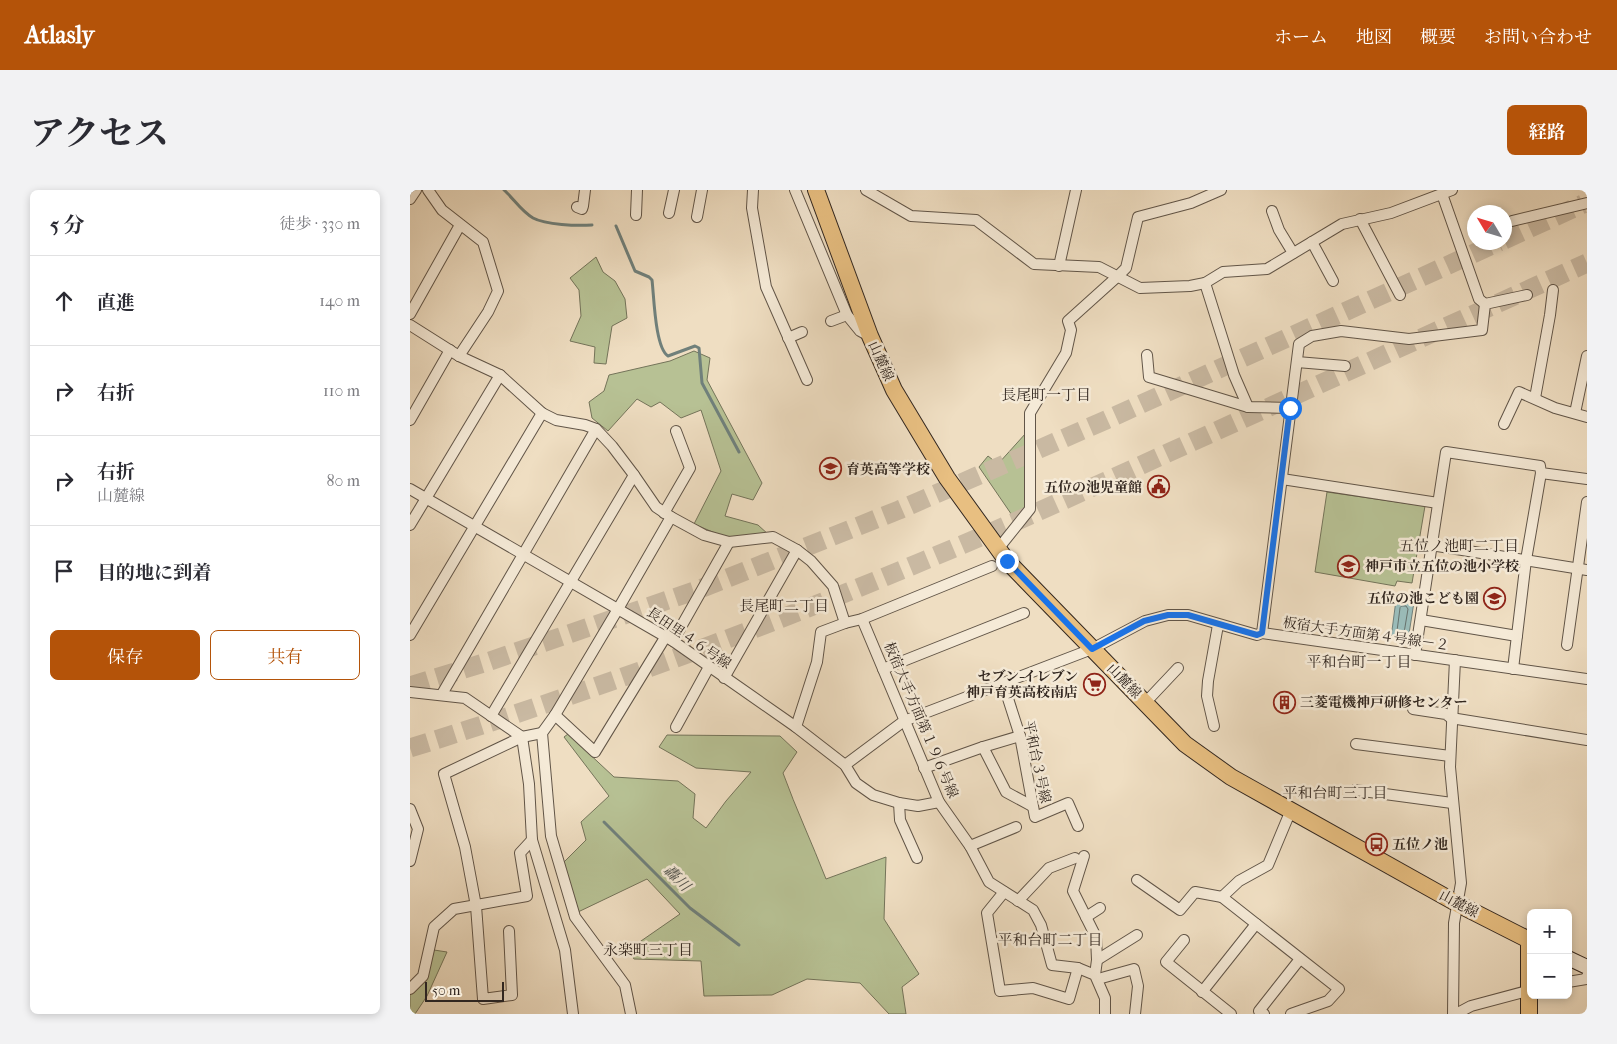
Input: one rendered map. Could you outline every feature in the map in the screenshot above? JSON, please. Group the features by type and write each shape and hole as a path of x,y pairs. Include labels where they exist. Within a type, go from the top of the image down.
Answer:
{"main road":[{"name":"山麓線","path":"816,190 870,336 898,398 947,478 1007,561 1185,744 1230,777 1458,904 1527,938"},
{"name":"山麓線","path":"1530,999 1530,1014"}],"street":[{"path":"410,199 416,190"},
{"path":"410,420 454,353 488,312 498,291 483,242 442,210 428,190"},
{"path":"577,208 582,209 584,206 585,190"},
{"path":"636,215 637,190"},
{"path":"669,213 674,190"},
{"path":"697,217 702,190"},
{"path":"753,190 752,208 766,287 807,380"},
{"path":"795,190 847,315 860,331 870,336"},
{"path":"866,190 911,216 976,220 1034,264 1099,267 1140,288 1190,286 1205,283 1223,272 1267,270 1342,224 1392,213 1447,192 1478,299 1485,304 1527,295"},
{"path":"1059,266 1076,190"},
{"path":"998,549 1030,509 1030,413 1066,352 1070,330 1068,321 1126,268 1138,217 1191,203 1221,190"},
{"path":"1420,190 1423,202"},
{"path":"1512,221 1587,203"},
{"path":"1272,211 1279,230 1293,253"},
{"path":"1360,219 1400,295"},
{"path":"410,314 460,225"},
{"path":"1312,242 1333,281"},
{"path":"1205,283 1234,375 1248,407"},
{"path":"1535,398 1553,290"},
{"path":"1262,633 1299,344 1312,336 1342,331 1409,339 1482,330 1485,304"},
{"path":"831,321 847,315"},
{"path":"410,325 454,353 500,375 542,412 556,420 585,425 596,430 612,446 656,507 667,515 704,535 729,542 773,537 797,550 811,560 833,586 845,622"},
{"path":"788,338 802,332"},
{"path":"1147,355 1149,377 1248,407 1290,408"},
{"path":"1575,413 1587,356"},
{"path":"1297,362 1346,366"},
{"path":"410,525 500,375"},
{"path":"1504,424 1519,392 1555,408 1587,416"},
{"path":"410,635 542,412"},
{"path":"442,694 596,430"},
{"path":"630,1014 625,985 575,918 551,836 542,734 618,609 690,468 676,431"},
{"path":"1415,655 1446,452 1540,466 1513,669"},
{"path":"1540,473 1587,480"},
{"path":"491,716 634,475"},
{"path":"1282,479 1438,503"},
{"name":"長田里４６号線","path":"410,489 669,638 796,727 845,765 856,783 873,795 899,803 918,806 939,802"},
{"path":"1566,645 1582,569 1587,502"},
{"path":"555,714 596,752 729,542"},
{"path":"1431,545 1582,569"},
{"path":"724,678 797,550"},
{"path":"796,727 817,662 821,632 845,622 862,619 992,566"},
{"path":"884,669 1024,613"},
{"name":"板宿大手方面第４号線－２","path":"845,765 904,721 1092,649 1144,621 1168,615 1188,615 1257,635 1262,633 1587,679"},
{"name":"板宿大手方面第１９６号線","path":"862,619 939,802 970,846 989,882 1004,892"},
{"path":"1421,620 1517,636"},
{"path":"1214,726 1208,696 1208,681 1218,625"},
{"path":"1455,660 1450,756 1452,804 1461,883 1454,923 1455,1014 1471,1006 1527,991"},
{"path":"676,727 709,667"},
{"path":"1145,703 1178,668"},
{"name":"平和台３号線","path":"1003,683 1020,736 1035,817 1068,803 1078,826"},
{"path":"410,692 465,698 522,737 530,784 532,840 565,950 574,1014"},
{"path":"1413,709 1446,714 1451,718 1587,740"},
{"path":"508,931 512,996 483,999 476,906 465,847 444,774 522,737 542,734"},
{"path":"924,768 1020,736"},
{"path":"1356,744 1450,756"},
{"path":"983,747 1006,792 1032,806"},
{"path":"1355,790 1452,804"},
{"path":"899,803 900,820 917,858"},
{"path":"410,809 418,829 410,861"},
{"path":"1222,897 1239,881 1268,865 1291,810"},
{"path":"970,846 1016,827"},
{"path":"410,989 423,976 434,927 454,910 527,896 520,853 532,840"},
{"path":"1018,900 1049,868 1080,857 1073,891 1096,937 1096,977 1105,998 1105,1014"},
{"path":"1137,880 1180,910 1195,892 1222,897 1338,989 1328,1001 1291,1014"},
{"path":"1078,968 1069,999 1033,988 1000,990 987,913 1004,892 1033,910 1041,925 1052,965 1078,968 1096,977 1134,969 1138,986 1134,1014"},
{"path":"1086,916 1100,908"},
{"path":"1202,992 1256,924"},
{"path":"1097,960 1137,935"},
{"path":"1184,940 1166,962 1231,1014"},
{"path":"1260,1013 1300,959"},
{"path":"1572,959 1587,961"},
{"path":"1572,960 1587,967"},
{"path":"1572,982 1586,980 1587,976"}],"green space":[{"path":"596,257 603,272 615,281 625,299 627,318 612,326 606,364 594,363 595,347 570,341 581,316 579,290 570,278"},
{"path":"694,351 710,358 707,380 762,483 753,500 732,494 725,516 758,525 769,535 729,539 694,524 721,471 701,410 681,418 660,402 651,407 637,399 608,431 592,418 589,402 604,391 609,375 670,361"},
{"path":"1026,433 1027,507 1016,521 979,467 988,456 998,464"},
{"path":"1327,492 1425,506 1412,583 1397,581 1395,586 1315,572"},
{"path":"568,734 614,777 678,781 695,794 693,818 706,828 751,772 696,768 659,747 667,735 780,736 797,752 783,773 826,879 886,857 884,919 919,974 902,987 906,1014 889,1014 860,983 807,979 772,995 704,996 701,961 634,959 628,950 680,914 647,879 578,912 562,864 586,840 581,822 609,796 564,737"},
{"path":"434,950 447,952 427,996 415,1014 410,1014 410,995 427,977"}],"water":[{"path":"1396,600 1414,602 1408,640 1391,638"}],"waterway":[{"path":"504,190 533,218 562,224 592,225"},
{"path":"616,226 635,271 652,280 658,333 664,351 668,356 695,346 699,348 702,383 739,452"},
{"name":"轟川","path":"604,822 690,908 739,945"}],"tunnel":[{"path":"1512,236 1583,204"},
{"path":"410,686 490,661 700,589 899,510 1106,420 1481,250"},
{"path":"410,748 604,684 858,588 995,531 1587,263"}],"place":[{"name":"育英高等学校","path":"830,469"},
{"name":"五位の池児童館","path":"1158,487"},
{"name":"神戸市立五位の池小学校","path":"1349,566"},
{"name":"五位の池こども園","path":"1495,598"},
{"name":"セブン-イレブン 神戸育英高校南店","path":"1094,684"},
{"name":"三菱電機神戸研修センター","path":"1284,702"},
{"name":"五位ノ池","path":"1376,844"}],"district":[{"name":"長尾町一丁目","path":"1046,395"},
{"name":"五位ノ池町二丁目","path":"1459,546"},
{"name":"長尾町二丁目","path":"784,606"},
{"name":"平和台町一丁目","path":"1359,662"},
{"name":"平和台町三丁目","path":"1335,793"},
{"name":"平和台町二丁目","path":"1050,940"},
{"name":"永楽町三丁目","path":"648,950"}],"route":[{"path":"1007,561 1092,649 1144,621 1168,615 1188,615 1257,635 1262,633 1290,408"}]}
